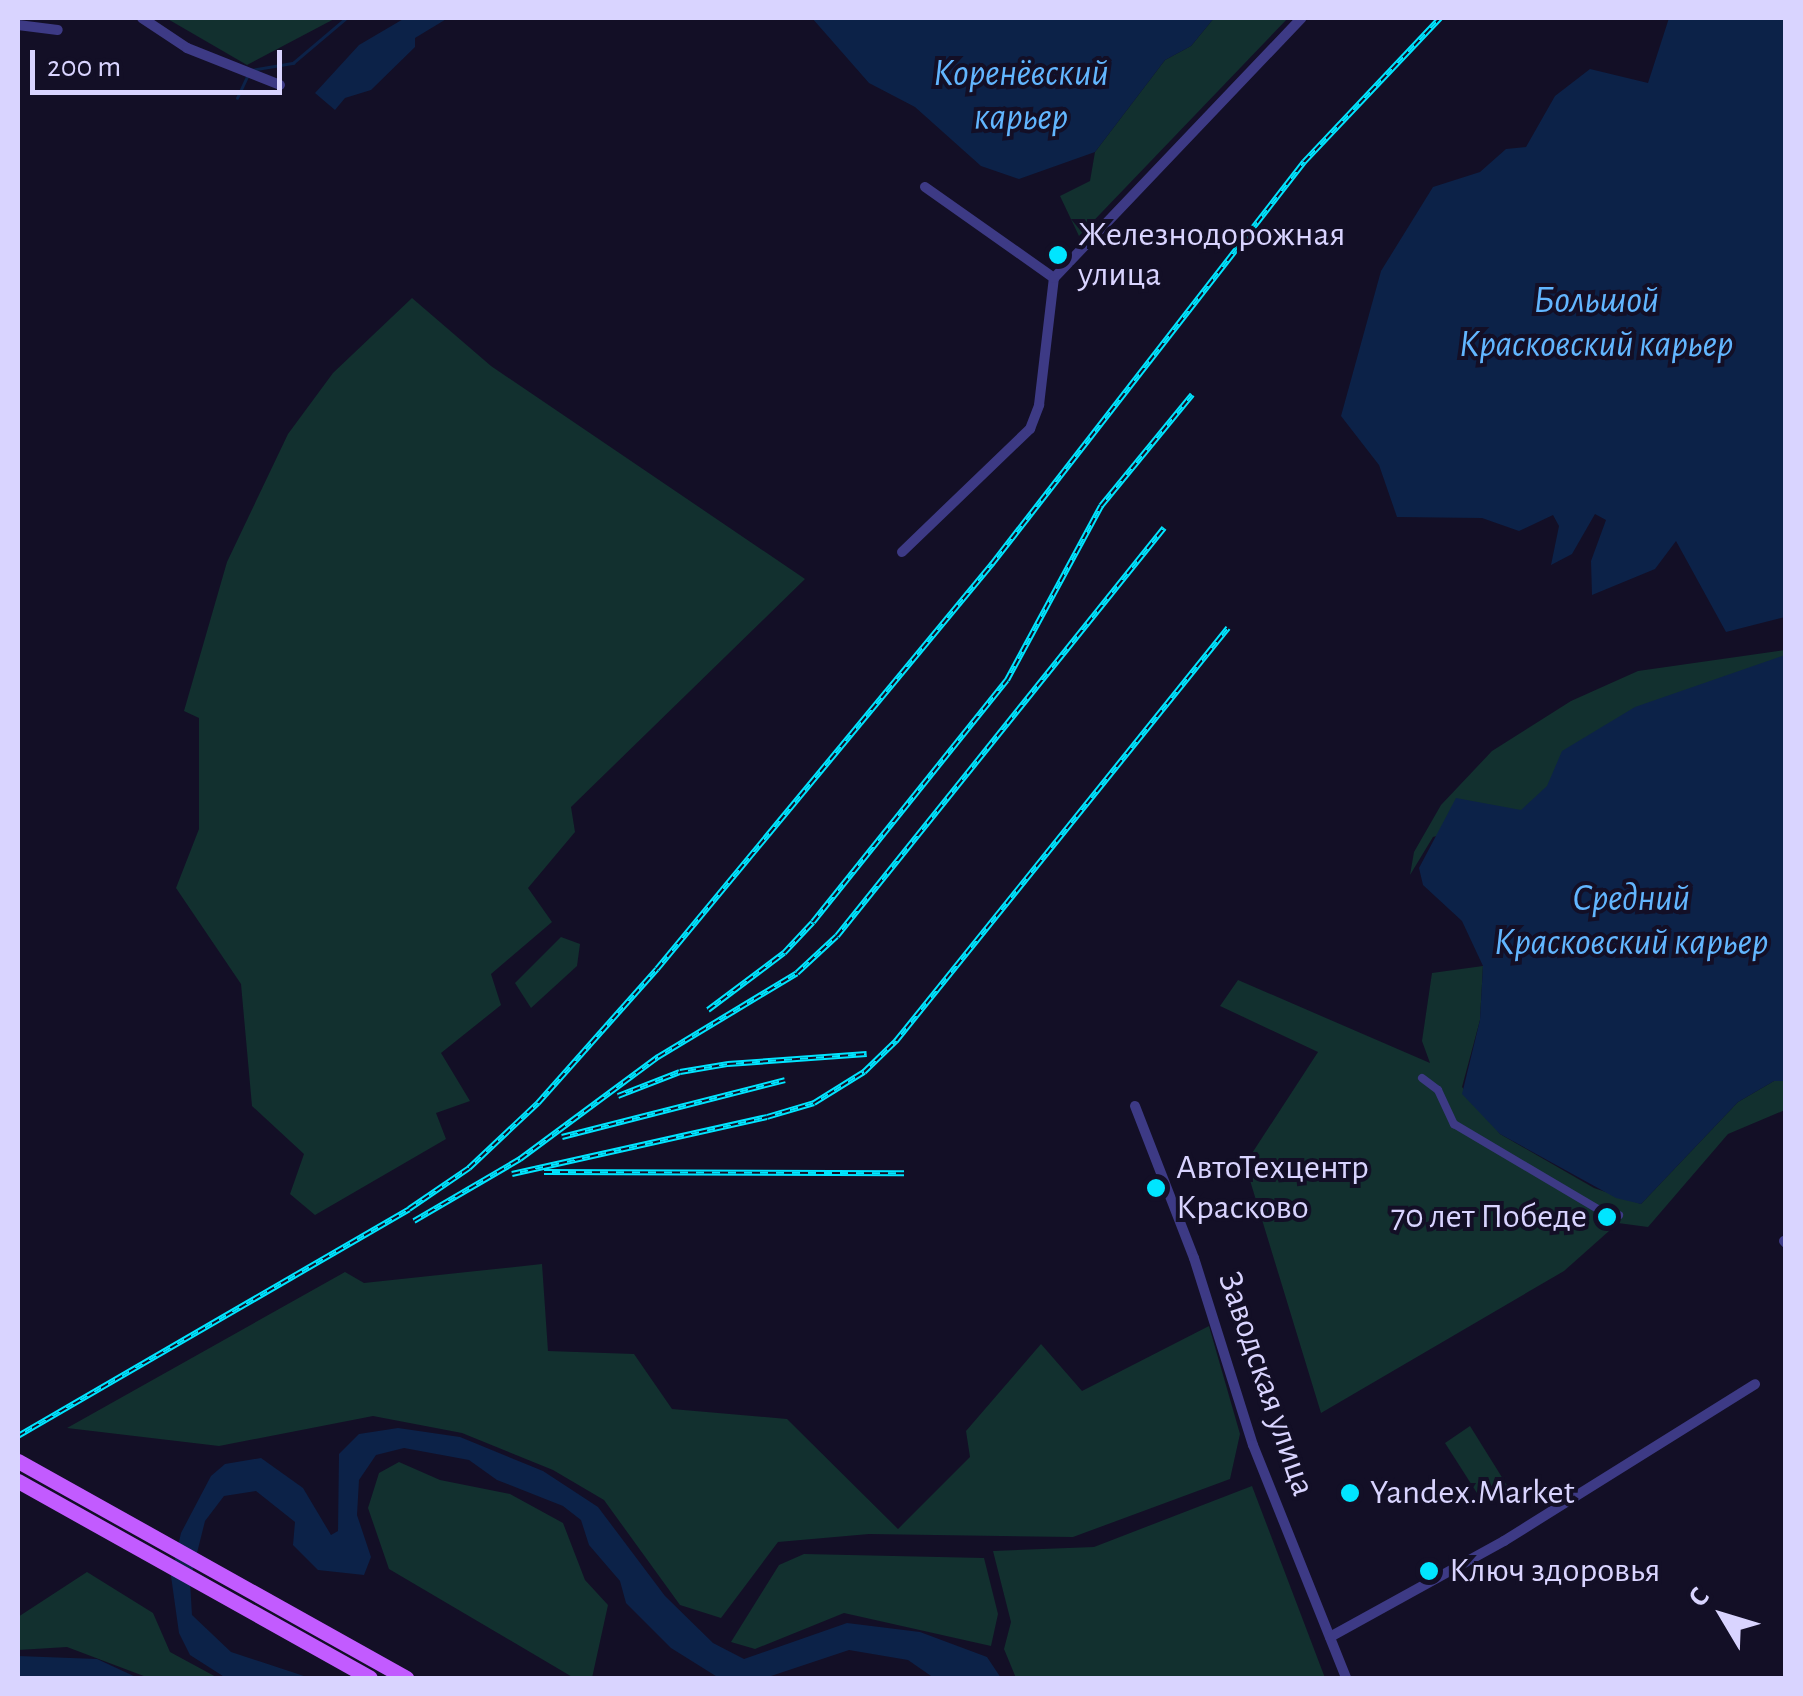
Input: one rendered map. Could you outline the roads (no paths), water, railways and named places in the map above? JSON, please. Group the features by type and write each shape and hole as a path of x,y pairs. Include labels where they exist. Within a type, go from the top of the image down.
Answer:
{"main road":[{"path":"18,1461 406,1678"},
{"path":"18,1481 370,1678"}],"street":[{"path":"142,18 187,48 280,86"},
{"path":"902,552 1030,429 1039,405 1054,278 1302,18"},
{"path":"18,25 58,30"},
{"path":"925,186 1054,278"},
{"path":"1422,1078 1465,1132 1598,1209 1619,1215"},
{"name":"Заводская улица","path":"1135,1106 1194,1258 1253,1445 1346,1678"},
{"path":"1330,1637 1504,1541 1756,1384"}],"water":[{"path":"405,18 448,18 415,38 415,47 371,90 345,98 335,110 315,93 359,45"},
{"name":"Коренёвский карьер","path":"812,18 1214,18 1191,46 1165,60 1095,152 1019,179 981,166 915,107 869,83"},
{"name":"Большой Красковский карьер","path":"1669,18 1785,18 1785,617 1726,632 1676,541 1655,569 1592,595 1591,561 1606,520 1595,514 1572,554 1551,565 1559,526 1553,515 1519,531 1482,518 1397,517 1379,465 1341,416 1381,271 1433,187 1480,172 1506,149 1526,147 1555,96 1590,69 1648,83"},
{"name":"Средний Красковский карьер","path":"1785,655 1785,1081 1774,1081 1738,1102 1641,1204 1616,1198 1500,1134 1462,1094 1480,1020 1483,966 1462,921 1423,885 1419,868 1456,798 1521,810 1547,786 1562,751 1635,707"},
{"path":"398,1428 460,1437 543,1471 598,1507 665,1596 713,1643 744,1659 847,1623 920,1632 987,1657 1001,1678 934,1678 908,1660 849,1650 765,1678 719,1678 671,1648 626,1603 620,1581 589,1545 581,1520 563,1506 497,1480 469,1460 404,1448 376,1455 359,1480 357,1515 371,1557 364,1575 318,1570 293,1545 295,1522 256,1491 224,1496 205,1521 190,1581 192,1615 231,1652 310,1678 226,1678 190,1655 179,1633 171,1576 181,1533 211,1476 225,1464 261,1458 303,1488 331,1535 338,1531 339,1454 359,1434"},
{"path":"18,1656 97,1659 138,1678 18,1678"}],"waterway":[{"path":"251,70 293,63 346,18"},
{"path":"237,98 247,77"}],"railway":[{"path":"18,1436 409,1209 469,1168 538,1103 657,969 992,564 1304,162 1440,18"},
{"path":"708,1010 784,953 813,922 1007,680 1101,506 1192,395"},
{"path":"414,1221 520,1159 658,1057 797,973 837,936 1164,528"},
{"path":"512,1174 767,1117 814,1103 864,1072 896,1041 1228,628"},
{"path":"618,1096 680,1072 728,1064 867,1054"},
{"path":"562,1137 785,1080"},
{"path":"544,1172 904,1173"}],"place":[{"name":"Железнодорожная улица","path":"1058,255"},
{"name":"АвтоТехцентр Красково","path":"1156,1188"},
{"name":"70 лет Победе","path":"1607,1217"},
{"name":"Yandex.Market","path":"1350,1493"},
{"name":"Ключ здоровья","path":"1429,1571"}]}
